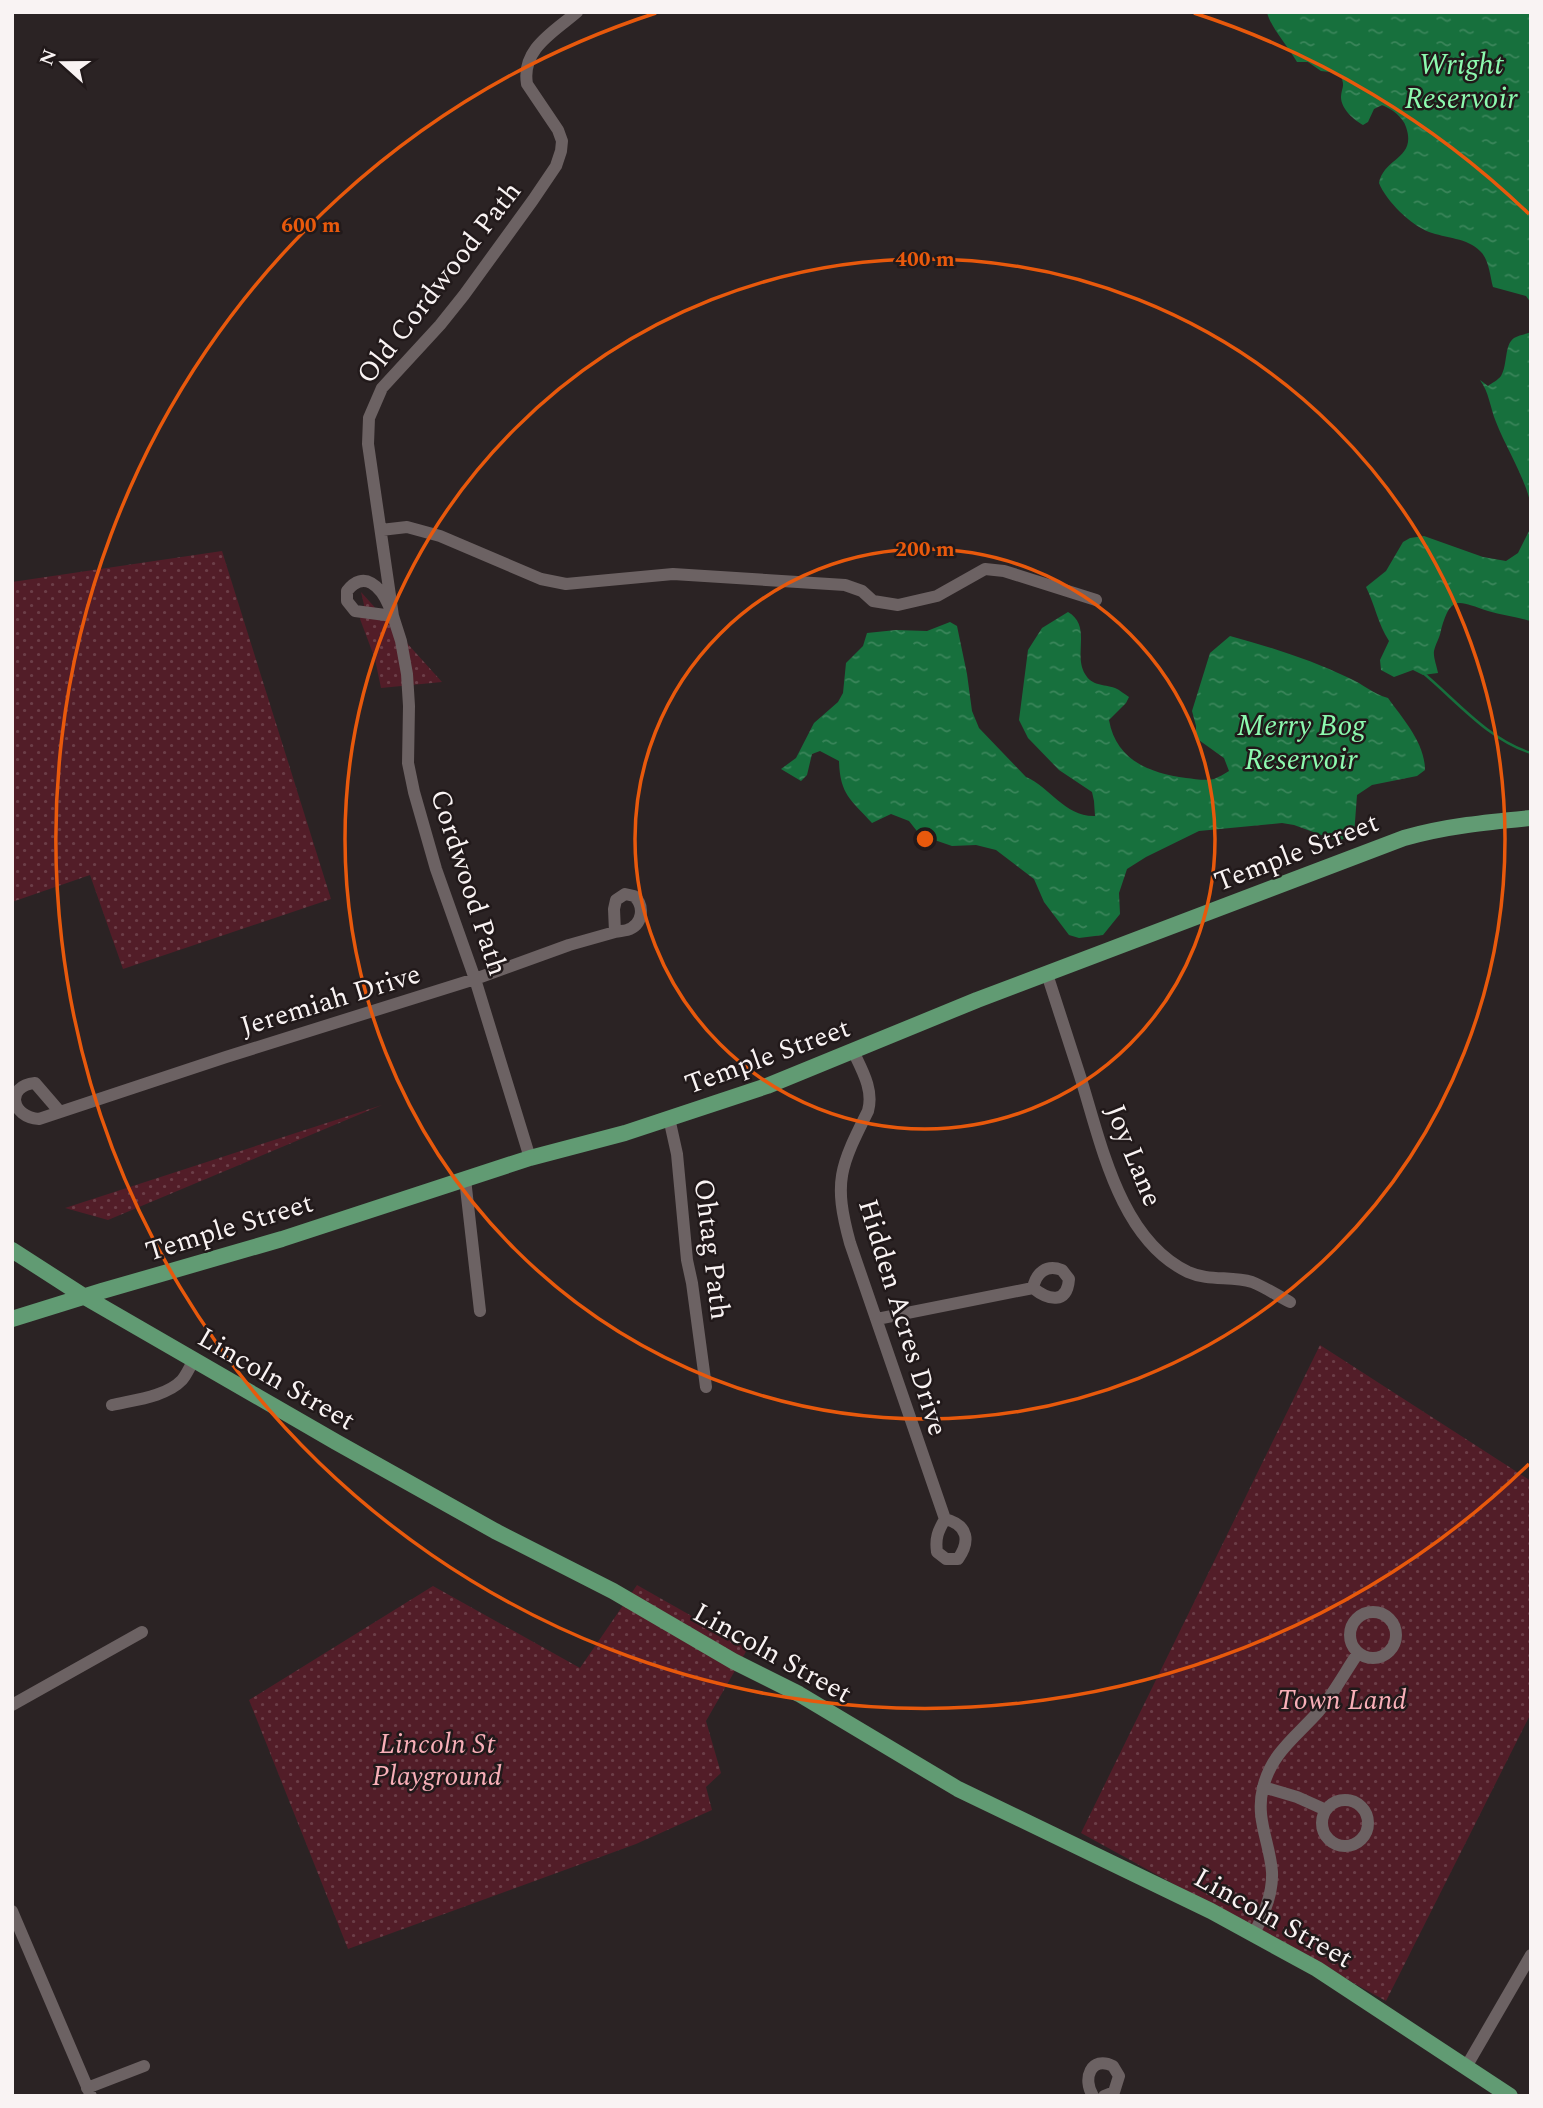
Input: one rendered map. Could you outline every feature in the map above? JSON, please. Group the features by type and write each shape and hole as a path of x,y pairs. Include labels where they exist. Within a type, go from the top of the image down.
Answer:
{"main road":[{"name":"Temple Street","path":"12,1320 282,1239 530,1158 625,1133 767,1086 977,1000 1404,838 1434,829 1531,818"},
{"name":"Lincoln Street","path":"12,1250 85,1297 483,1525 612,1591 733,1661 799,1694 958,1788 1254,1933 1351,1990 1510,2096"}],"street":[{"name":"Old Cordwood Path","path":"393,616 367,434 373,404 382,388 464,295 556,166 562,141 558,130 527,84 525,75 529,56 535,48 577,12"},
{"path":"381,530 407,527 440,536 541,579 566,584 673,574 806,582 845,585 862,591 873,601 898,606 937,596 985,569 1004,571 1096,600"},
{"name":"Cordwood Path","path":"393,616 407,674 408,764 414,792 436,869 475,979 530,1158"},
{"name":"Jeremiah Drive","path":"60,1112 615,932"},
{"name":"Joy Lane","path":"1047,974 1095,1131 1122,1202 1141,1233 1159,1253 1189,1272 1207,1278 1252,1283 1290,1302"},
{"name":"Hidden Acres Drive","path":"853,1051 866,1077 870,1101 842,1169 841,1202 850,1243 945,1519"},
{"name":"Ohtag Path","path":"669,1118 677,1154 687,1260 706,1387"},
{"path":"465,1179 480,1311"},
{"path":"877,1319 1033,1289"},
{"path":"112,1405 167,1389 181,1380 194,1360"},
{"path":"12,1705 142,1632"},
{"path":"1254,1933 1268,1904 1272,1873 1260,1815 1268,1769 1288,1741 1320,1710 1358,1653"},
{"path":"1263,1787 1297,1797 1326,1810"},
{"path":"12,1911 89,2092 144,2066"},
{"path":"1466,2067 1531,1955"},
{"path":"1093,2096 1087,2083 1089,2075 1096,2065 1103,2063 1113,2067 1119,2076 1114,2092 1104,2096"}],"green space":[{"path":"222,551 331,899 123,969 90,875 12,902 12,582"},
{"path":"361,592 442,682 381,688 375,659 360,619 364,605"},
{"path":"382,1105 108,1220 65,1208"},
{"name":"Town Land","path":"1320,1345 1531,1481 1531,1713 1386,2001 1081,1833"},
{"name":"Lincoln St Playground","path":"637,1585 748,1648 706,1721 721,1773 706,1787 712,1810 636,1844 348,1949 249,1700 433,1586 580,1668"}],"water":[{"name":"Wright Reservoir","path":"1267,12 1531,12 1531,303 1526,296 1493,287 1485,258 1475,247 1422,229 1393,205 1379,183 1382,174 1407,146 1406,127 1402,120 1382,105 1374,109 1368,122 1363,125 1356,120 1346,110 1342,101 1343,83 1339,73 1321,71 1308,62 1297,62 1275,30"},
{"path":"1531,332 1531,505 1480,380 1488,386 1500,377 1511,341"},
{"path":"1531,527 1531,621 1457,603 1448,610 1435,649 1438,673 1423,675 1413,670 1394,677 1381,670 1380,660 1389,641 1366,587 1386,571 1403,542 1424,536 1483,557 1506,561 1518,553"},
{"name":"Merry Bog Reservoir","path":"1068,612 1075,618 1081,632 1081,658 1085,674 1094,683 1115,688 1129,697 1109,720 1119,745 1127,755 1147,768 1172,776 1204,780 1214,779 1229,771 1224,758 1196,738 1192,711 1210,653 1230,636 1320,665 1388,698 1417,741 1425,770 1417,776 1372,785 1357,795 1354,835 1338,841 1282,823 1199,831 1127,869 1119,893 1120,914 1103,935 1079,938 1069,935 1044,902 1034,879 996,850 976,845 952,846 920,835 909,821 891,814 872,823 844,789 839,761 820,751 812,754 807,775 801,781 781,769 796,758 814,723 838,702 843,693 846,663 863,646 867,633 927,631 950,622 957,626 972,711 979,728 1026,777 1066,807 1084,815 1095,816 1092,792 1059,770 1028,738 1019,720 1028,650 1042,628"}],"waterway":[{"path":"1422,672 1486,729 1515,747 1531,753"}]}
